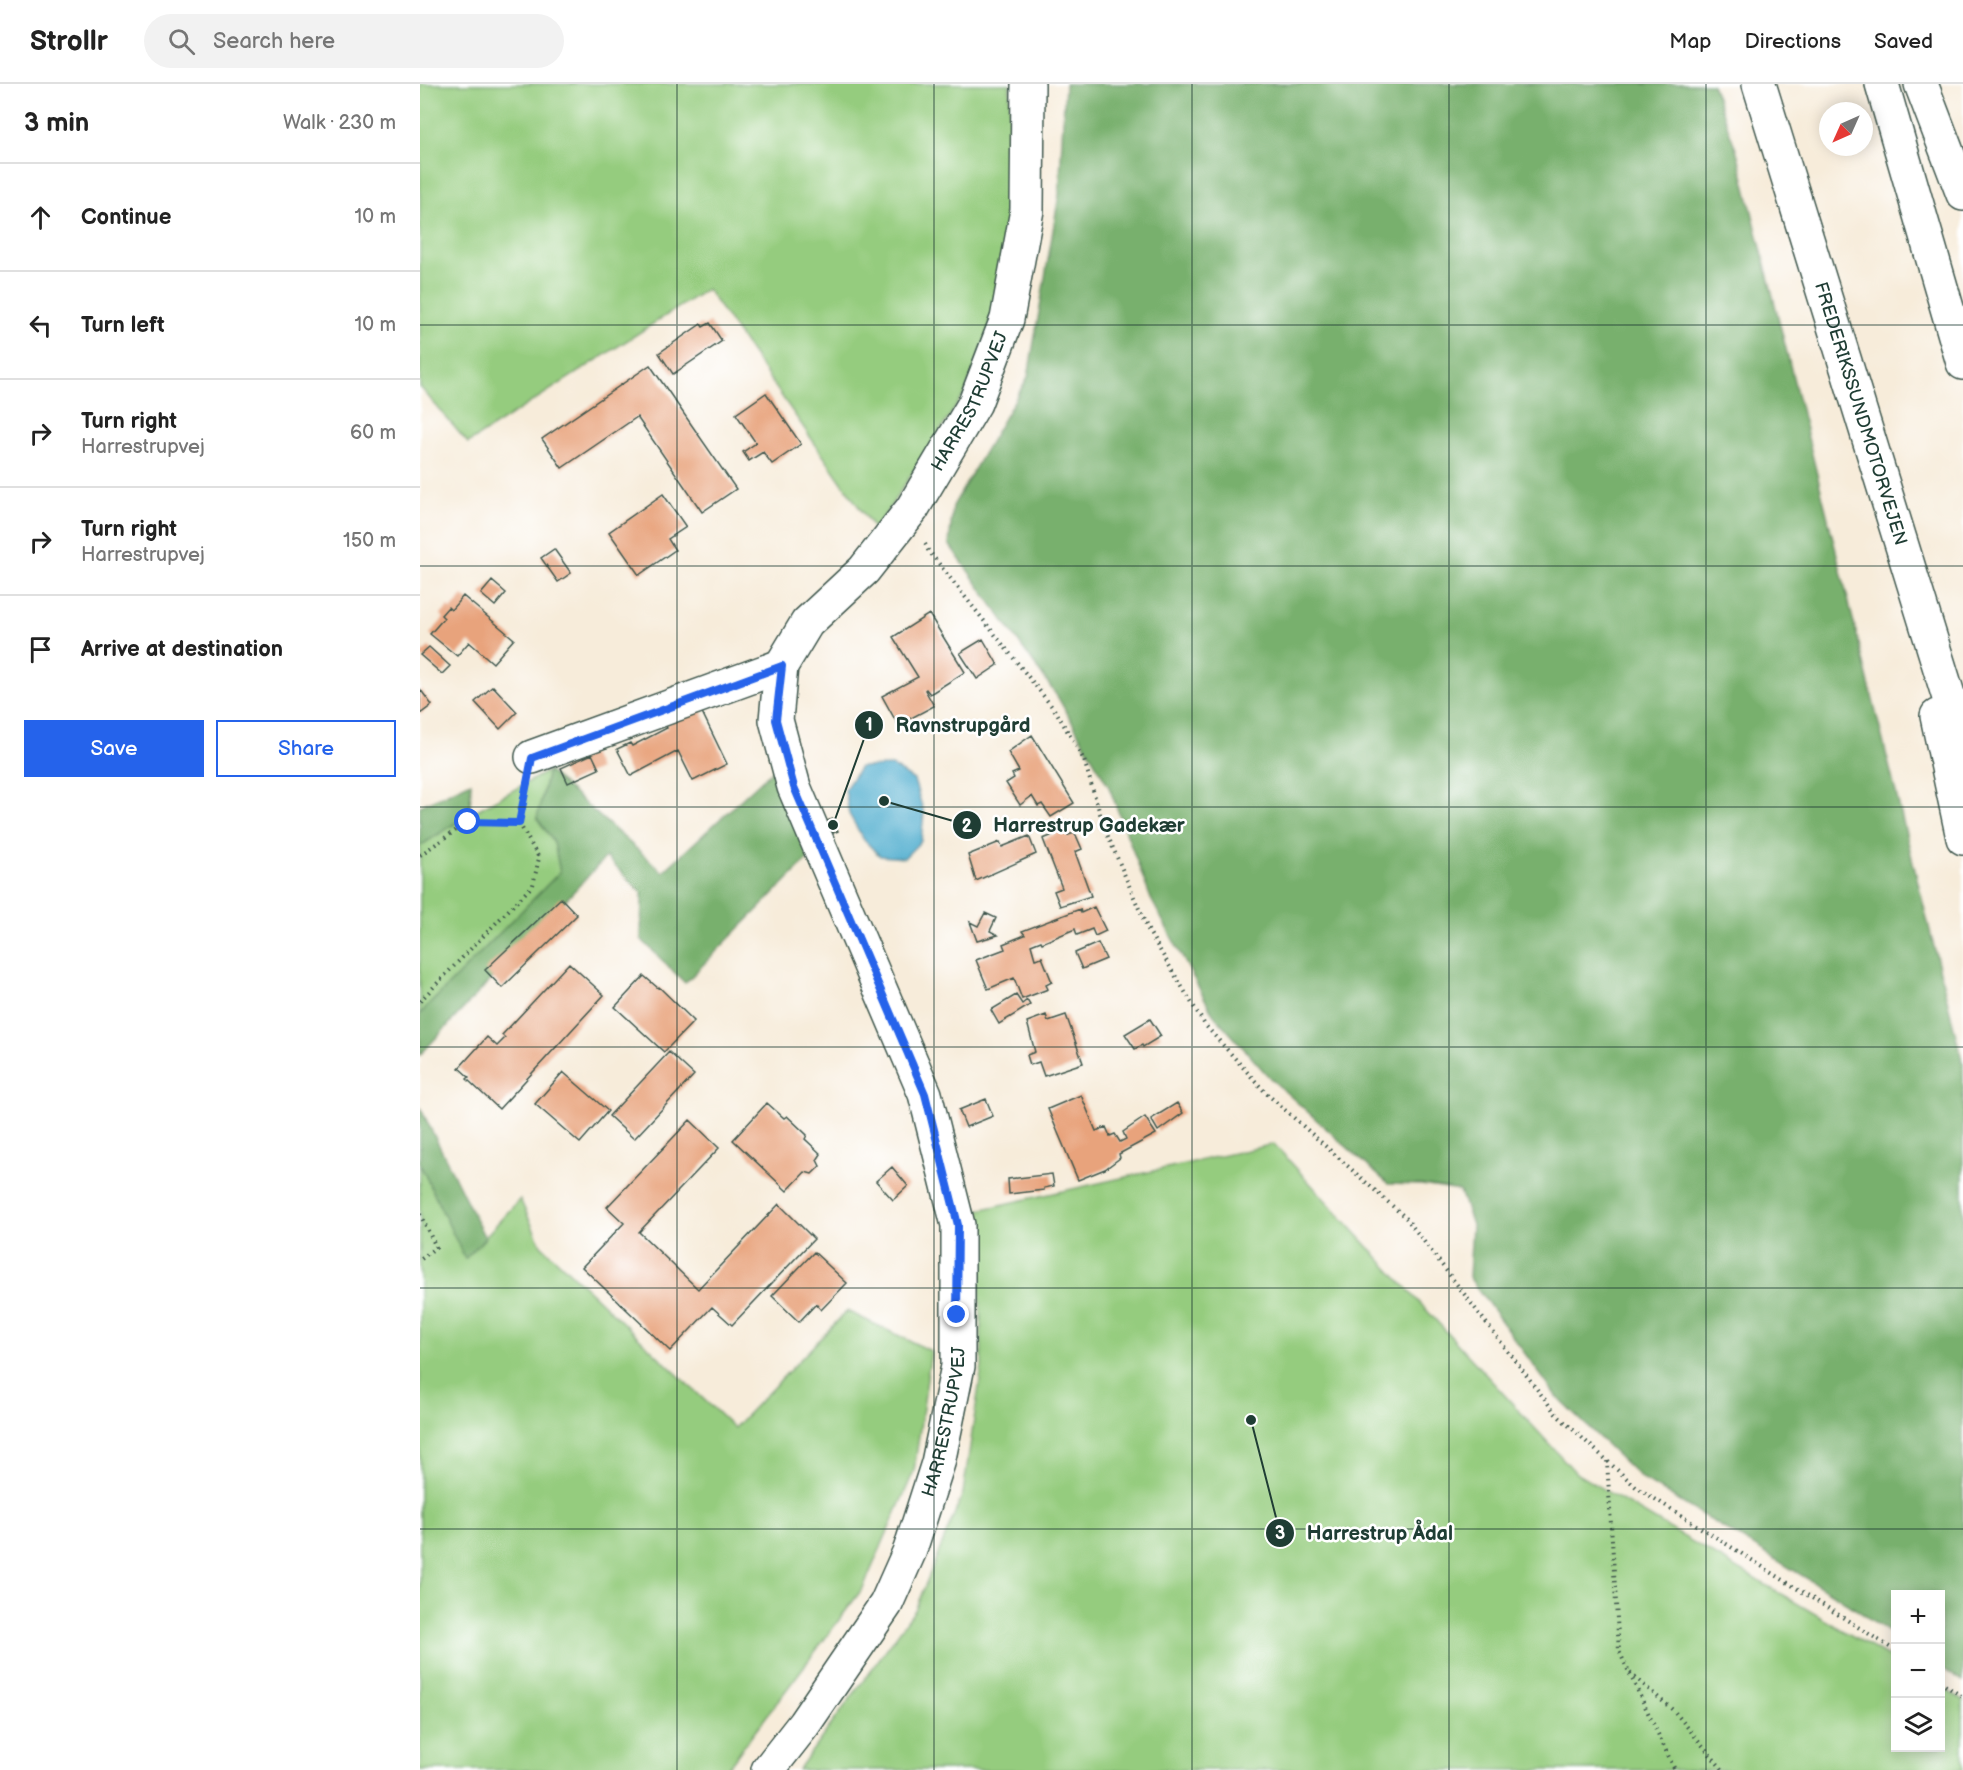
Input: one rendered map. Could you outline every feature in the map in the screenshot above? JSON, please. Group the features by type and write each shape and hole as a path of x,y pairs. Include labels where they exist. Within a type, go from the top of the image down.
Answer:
{"main road":[{"name":"HARRESTRUPVEJ","path":"768,1770 804,1724 886,1604 910,1550 938,1463 958,1366 958,1225 925,1094 794,787 776,720 782,666 807,623 864,570 912,509 975,403 1007,319 1027,210 1028,84"},
{"name":"FREDERIKSSUNDMOTORVEJEN","path":"1759,84 1963,743"},
{"path":"1882,84 1963,363"},
{"path":"1921,84 1963,194"},
{"path":"1905,552 1920,636 1963,838"},
{"path":"532,758 782,666"}],"path":[{"path":"912,509 928,550 1057,713 1084,760 1104,826 1149,932 1205,1025 1266,1093 1406,1218 1556,1414 1607,1461 1636,1487 1891,1648"},
{"path":"420,1001 533,885 539,858 519,823 532,758"},
{"path":"420,855 468,822 519,823"},
{"path":"420,1214 436,1248 420,1260"},
{"path":"1607,1461 1619,1651 1675,1770"},
{"path":"1627,1670 1674,1711 1723,1770"},
{"path":"1945,1685 1963,1697"}],"green space":[{"path":"420,84 1010,84 1010,211 995,312 965,393 875,530 707,289 468,443 420,387"},
{"path":"1065,84 1712,84 1738,155 1963,1064 1963,1682 1945,1670 1945,1590 1891,1590 1891,1633 1836,1596 1641,1478 1556,1396 1469,1277 1472,1225 1460,1191 1421,1185 1388,1184 1270,1078 1213,1014 1151,899 1109,787 1057,696 949,544 953,506 1028,377 1059,195"},
{"path":"777,766 810,857 685,983 641,939 642,893 606,857 420,1055 420,1014 560,872 554,842 537,818 548,771 663,872"},
{"path":"548,771 537,818 554,842 560,872 420,1014 420,846 470,814"},
{"path":"471,782 470,814 420,846 420,806"},
{"path":"420,1107 485,1238 465,1259 420,1164"},
{"path":"1274,1144 1577,1474 1891,1659 1891,1752 1945,1752 1945,1689 1963,1700 1963,1770 798,1770 915,1610 963,1493 982,1366 978,1210"},
{"path":"420,1164 465,1258 520,1199 541,1245 734,1428 847,1311 931,1351 914,1471 863,1588 726,1770 420,1770"}],"water":[{"path":"892,766 914,780 924,813 921,841 904,858 880,856 864,840 849,814 845,789 860,767"}],"building":[{"path":"710,323 722,341 673,374 659,353 701,324 703,327"},
{"path":"650,365 736,489 702,512 637,417 562,468 542,439"},
{"path":"766,393 801,444 772,464 763,452 749,461 743,452 756,443 736,414"},
{"path":"663,494 686,527 668,539 675,550 639,575 609,532"},
{"path":"554,549 571,573 558,582 541,558"},
{"path":"492,581 506,593 495,606 481,594"},
{"path":"463,596 514,639 493,663 469,642 457,656 430,634 444,618 441,615 448,607 451,610"},
{"path":"929,614 965,672 930,694 926,689 934,706 898,725 882,696 918,677 893,637"},
{"path":"983,639 998,665 977,679 960,653"},
{"path":"429,647 450,666 442,674 420,655"},
{"path":"493,686 517,712 500,729 475,702"},
{"path":"420,689 432,705 420,714"},
{"path":"699,706 727,764 693,781 678,751 631,776 617,749 630,743 632,746 667,728 665,725"},
{"path":"1032,735 1074,803 1051,817 1042,804 1038,806 1032,796 1020,805 1006,783 1014,778 1012,774 1019,771 1008,752"},
{"path":"592,754 599,769 568,783 561,768"},
{"path":"833,819 838,831 833,833 827,821"},
{"path":"1066,830 1068,835 1075,833 1082,849 1075,852 1091,896 1060,906 1054,891 1062,888 1043,839"},
{"path":"1029,836 1036,854 976,881 968,855 1000,842 1002,847"},
{"path":"561,898 577,915 502,988 485,970"},
{"path":"1094,907 1106,931 1095,936 1092,929 1077,935 1075,929 1042,943 1041,941 1031,945 1035,959 1042,957 1052,982 1046,985 1048,989 1022,999 1014,978 988,989 976,960 1005,949 1003,944 1025,935 1022,931 1080,909 1081,913"},
{"path":"985,913 996,918 990,931 998,935 977,941 970,922 978,926"},
{"path":"1098,943 1106,959 1082,969 1075,953"},
{"path":"569,963 604,995 499,1109 467,1079 469,1077 459,1068 487,1037 497,1046 505,1038 502,1035"},
{"path":"644,976 659,987 694,1021 664,1052 615,1007"},
{"path":"1016,995 1022,1004 1027,1000 1030,1005 999,1024 991,1010"},
{"path":"1046,1015 1048,1021 1066,1015 1083,1063 1044,1076 1039,1062 1030,1065 1027,1055 1035,1052 1027,1022"},
{"path":"1150,1019 1161,1036 1135,1049 1125,1034"},
{"path":"669,1052 694,1075 634,1139 609,1116"},
{"path":"563,1072 608,1111 580,1143 535,1104"},
{"path":"1081,1095 1096,1131 1106,1127 1110,1136 1115,1134 1120,1142 1126,1139 1123,1132 1145,1117 1156,1134 1119,1154 1120,1158 1105,1169 1078,1180 1048,1109"},
{"path":"986,1099 993,1116 966,1127 959,1110"},
{"path":"767,1103 784,1118 787,1116 807,1135 805,1139 821,1154 817,1160 820,1166 812,1174 805,1172 787,1191 733,1140"},
{"path":"1177,1103 1183,1113 1158,1131 1151,1119"},
{"path":"690,1120 719,1148 639,1232 698,1289 779,1204 814,1239 732,1325 712,1307 670,1351 582,1267 624,1223 607,1207"},
{"path":"892,1167 908,1186 893,1200 876,1181"},
{"path":"1052,1174 1054,1186 1044,1188 1044,1190 1009,1194 1008,1179"},
{"path":"814,1252 847,1283 821,1310 816,1304 799,1322 772,1296"}],"place":[{"name":"Harrestrup Gadekær","path":"884,801"},
{"name":"Ravnstrupgård","path":"833,825"},
{"name":"Harrestrup Ådal","path":"1251,1420"}],"route":[{"path":"468,822 519,823 532,758 782,666 776,720 794,787 925,1094 958,1225 957,1315"}]}
